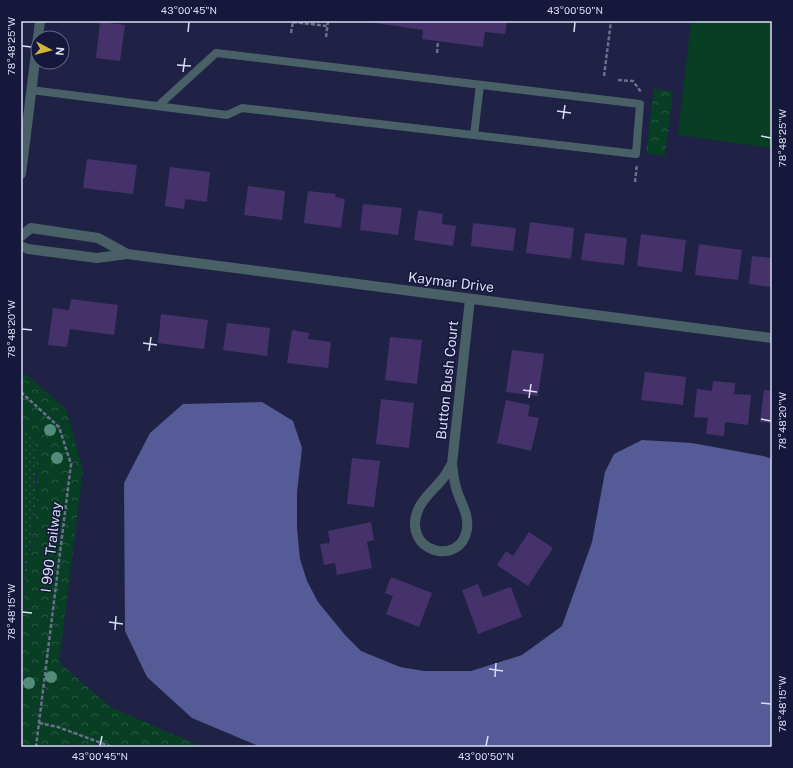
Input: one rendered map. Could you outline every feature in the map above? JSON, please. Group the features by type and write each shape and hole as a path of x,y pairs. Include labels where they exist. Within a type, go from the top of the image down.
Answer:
{"street":[{"path":"21,174 40,21"},
{"name":"Kaymar Drive","path":"21,236 31,228 98,238 127,254"},
{"name":"Kaymar Drive","path":"21,246 28,249 96,258 127,254 772,338"},
{"name":"Button Bush Court","path":"452,464 445,476 422,501 415,518 414,527 416,535 421,543 436,551 445,551 460,543 465,536 467,527 465,511 453,478 452,464 470,299"}],"lane":[{"path":"31,90 227,115 242,108 636,154 640,104 216,53 158,106"},
{"path":"474,135 480,85"}],"path":[{"path":"326,37 328,21"},
{"path":"604,76 611,21"},
{"path":"291,33 293,22 328,26"},
{"path":"437,53 438,41"},
{"name":"I 990 Trailway","path":"21,392 59,427 72,464 36,747"},
{"path":"39,723 58,727 112,747"}],"green space":[{"path":"691,21 772,21 772,148 678,135"},
{"path":"654,89 673,91 665,156 646,153"},
{"path":"21,373 27,375 66,409 83,470 59,663 111,707 202,747 83,747 71,743 60,747 21,747 21,619 38,494 34,439 21,425"},
{"path":"21,425 34,439 37,497 21,619"}],"water":[{"path":"262,402 293,421 302,448 297,493 297,528 300,559 307,581 318,602 345,635 361,651 400,667 424,671 471,671 522,655 562,626 592,542 605,472 614,454 642,440 692,443 772,459 772,747 261,747 192,718 147,677 125,631 124,483 150,433 183,404"}],"building":[{"path":"362,21 507,21 505,34 485,32 483,47 422,39 423,30"},
{"path":"100,22 125,25 120,61 96,58"},
{"path":"87,159 137,165 133,194 83,188"},
{"path":"170,167 210,172 207,202 185,199 184,209 165,206"},
{"path":"248,186 285,191 282,220 244,215"},
{"path":"308,191 336,194 335,197 345,199 341,228 304,223"},
{"path":"363,204 402,208 398,235 360,230"},
{"path":"418,210 443,214 442,224 456,226 453,246 414,240"},
{"path":"530,222 574,228 571,259 526,253"},
{"path":"473,223 516,228 513,251 471,246"},
{"path":"585,233 627,238 624,265 581,260"},
{"path":"641,234 686,240 682,272 637,266"},
{"path":"699,244 742,250 738,280 695,275"},
{"path":"752,256 772,258 772,287 749,284"},
{"path":"71,299 118,305 114,335 70,329 67,347 48,345 53,308 69,310"},
{"path":"161,314 208,320 204,349 158,343"},
{"path":"227,323 270,328 267,356 223,350"},
{"path":"292,330 309,333 308,339 331,342 328,368 287,363"},
{"path":"390,337 422,340 417,384 385,380"},
{"path":"512,350 544,354 538,396 506,392"},
{"path":"645,372 686,377 683,405 641,400"},
{"path":"713,381 735,383 734,394 751,395 748,425 725,422 724,436 706,434 708,418 694,417 697,389 712,391"},
{"path":"764,390 772,391 772,423 760,422"},
{"path":"381,399 414,403 409,448 376,444"},
{"path":"506,400 530,405 528,416 539,418 531,451 497,443"},
{"path":"352,458 380,461 374,507 347,504"},
{"path":"371,522 374,540 367,542 372,568 337,575 335,563 324,565 320,544 330,543 328,531"},
{"path":"529,532 553,548 528,586 497,565 506,551 513,556"},
{"path":"391,577 432,593 419,627 386,614 393,596 385,593"},
{"path":"478,584 483,597 511,587 522,617 478,634 462,590"}]}
